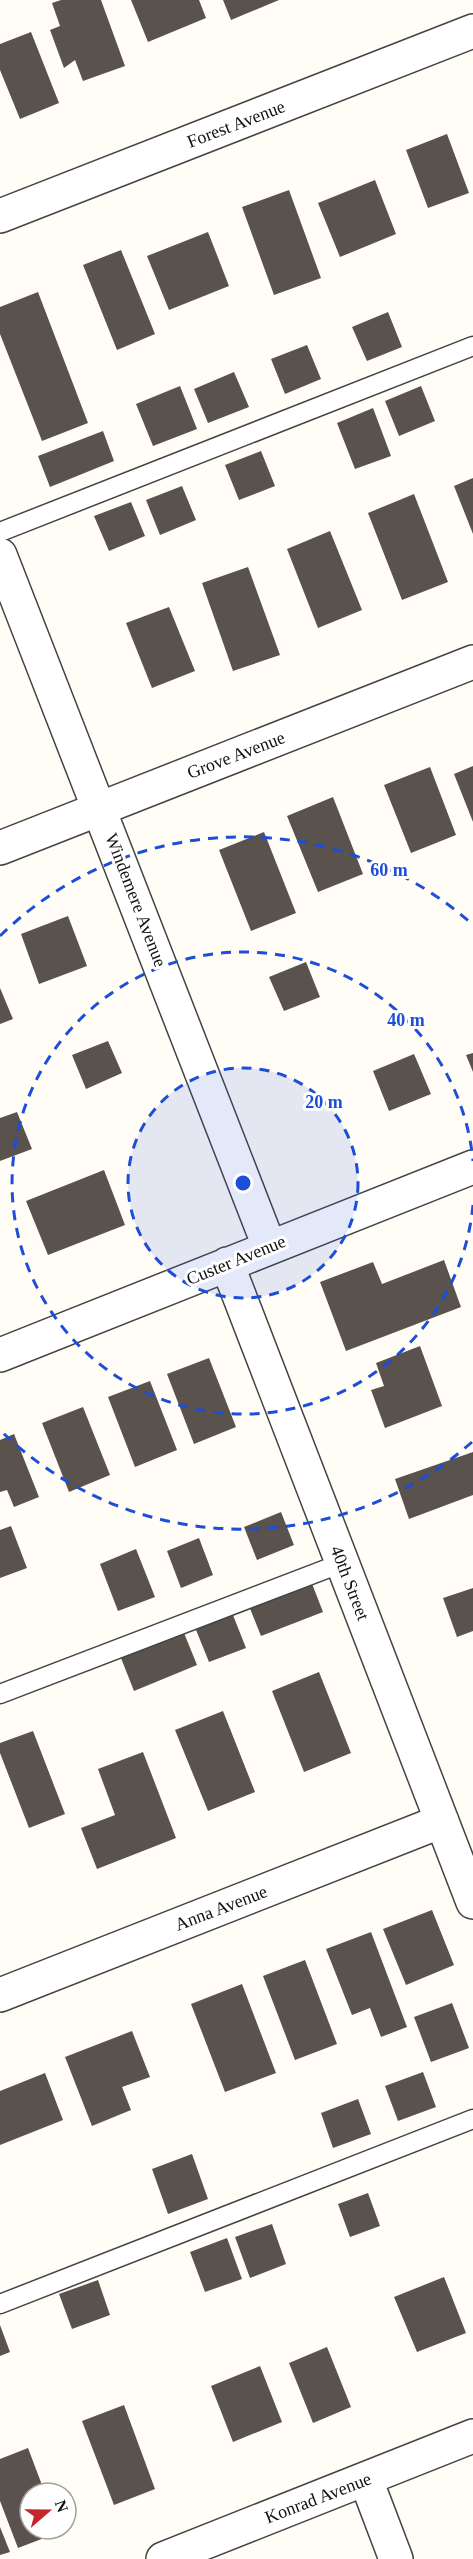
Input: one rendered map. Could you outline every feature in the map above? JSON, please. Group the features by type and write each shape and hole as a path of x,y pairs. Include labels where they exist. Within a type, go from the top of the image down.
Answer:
{"street":[{"name":"Forest Avenue","path":"0,216 473,31"},
{"name":"Windemere Avenue","path":"0,555 269,1246"},
{"name":"Grove Avenue","path":"0,848 473,662"},
{"name":"Custer Avenue","path":"0,1355 269,1246 473,1167"},
{"name":"40th Street","path":"227,1264 473,1902"},
{"name":"Anna Avenue","path":"0,1995 442,1821"},
{"name":"Konrad Avenue","path":"163,2559 473,2436"},
{"path":"366,2480 396,2559"}],"lane":[{"path":"0,532 473,346"},
{"path":"0,1694 342,1563"},
{"path":"0,2304 473,2119"}],"building":[{"path":"61,0 101,0 125,66 83,81 75,60 64,68 50,30 60,26 52,3"},
{"path":"131,0 199,0 206,18 148,42"},
{"path":"223,0 279,0 231,20"},
{"path":"31,32 59,103 20,119 0,70 0,44"},
{"path":"447,134 469,193 428,208 406,150"},
{"path":"375,180 396,234 340,257 318,203"},
{"path":"289,190 321,278 274,295 242,207"},
{"path":"208,232 229,286 169,310 147,256"},
{"path":"121,250 155,334 117,350 83,265"},
{"path":"38,292 88,423 42,441 0,334 0,307"},
{"path":"388,312 402,347 367,361 352,327"},
{"path":"307,345 321,379 285,394 271,359"},
{"path":"234,372 249,407 208,423 194,389"},
{"path":"180,386 197,429 153,446 136,404"},
{"path":"421,386 435,421 399,436 385,401"},
{"path":"373,408 391,456 355,469 337,423"},
{"path":"103,431 114,461 50,487 38,456"},
{"path":"261,451 275,486 239,500 225,465"},
{"path":"473,478 473,534 454,486"},
{"path":"182,486 196,520 160,535 146,500"},
{"path":"414,494 448,582 402,600 368,513"},
{"path":"131,502 145,536 109,551 94,516"},
{"path":"330,531 362,610 318,628 287,549"},
{"path":"248,567 280,655 233,671 202,583"},
{"path":"169,607 195,671 152,688 126,623"},
{"path":"473,766 473,822 454,774"},
{"path":"430,767 456,835 411,853 384,785"},
{"path":"333,797 363,874 318,892 287,816"},
{"path":"264,832 296,913 251,931 219,850"},
{"path":"68,916 87,966 39,984 21,934"},
{"path":"306,962 320,997 284,1011 269,977"},
{"path":"0,988 13,1019 0,1024"},
{"path":"108,1041 122,1073 86,1089 72,1055"},
{"path":"473,1053 473,1072 466,1055"},
{"path":"414,1054 431,1094 389,1111 373,1071"},
{"path":"17,1112 32,1149 0,1161 0,1118"},
{"path":"104,1170 125,1225 48,1255 26,1201"},
{"path":"444,1260 461,1307 346,1351 320,1282 373,1262 382,1284"},
{"path":"420,1346 442,1406 385,1428 371,1390 384,1386 376,1363"},
{"path":"209,1358 236,1427 194,1444 167,1374"},
{"path":"150,1381 177,1450 135,1467 108,1397"},
{"path":"83,1407 110,1475 69,1492 42,1423"},
{"path":"14,1434 39,1497 14,1507 7,1490 0,1492 0,1440"},
{"path":"473,1452 473,1495 409,1519 395,1479"},
{"path":"281,1512 294,1545 257,1560 244,1527"},
{"path":"11,1526 27,1568 0,1578 0,1530"},
{"path":"199,1538 213,1575 181,1588 167,1551"},
{"path":"136,1549 155,1597 118,1611 100,1564"},
{"path":"311,1581 323,1612 261,1636 249,1606"},
{"path":"473,1588 473,1631 457,1637 443,1598"},
{"path":"231,1610 246,1648 209,1662 194,1625"},
{"path":"182,1628 197,1665 134,1691 119,1653"},
{"path":"319,1672 351,1753 304,1772 272,1691"},
{"path":"223,1711 255,1792 208,1811 175,1730"},
{"path":"33,1731 65,1814 29,1828 0,1753 0,1743"},
{"path":"143,1752 176,1838 97,1869 81,1828 115,1815 98,1769"},
{"path":"432,1910 454,1965 406,1985 383,1929"},
{"path":"371,1932 407,2027 381,2037 370,2008 352,2015 326,1949"},
{"path":"305,1960 337,2044 295,2060 263,1976"},
{"path":"242,1984 276,2073 225,2092 191,2004"},
{"path":"452,2003 469,2048 431,2062 414,2017"},
{"path":"132,2031 150,2077 122,2087 131,2110 92,2126 65,2057"},
{"path":"423,2072 436,2107 398,2121 385,2086"},
{"path":"45,2073 63,2120 0,2145 0,2091"},
{"path":"358,2099 371,2134 333,2148 321,2113"},
{"path":"192,2154 208,2199 168,2214 152,2169"},
{"path":"368,2193 380,2226 350,2237 338,2204"},
{"path":"272,2224 286,2264 250,2278 235,2237"},
{"path":"227,2238 242,2279 205,2292 190,2252"},
{"path":"444,2277 466,2333 417,2352 394,2297"},
{"path":"98,2280 110,2315 72,2329 59,2294"},
{"path":"0,2325 10,2352 0,2356"},
{"path":"327,2347 351,2407 313,2423 289,2363"},
{"path":"260,2366 282,2422 233,2442 211,2386"},
{"path":"124,2405 155,2489 114,2505 82,2421"},
{"path":"28,2448 40,2481 18,2481 18,2541 36,2541 18,2548 0,2501 0,2459"},
{"path":"0,2527 10,2552 0,2555"}]}
